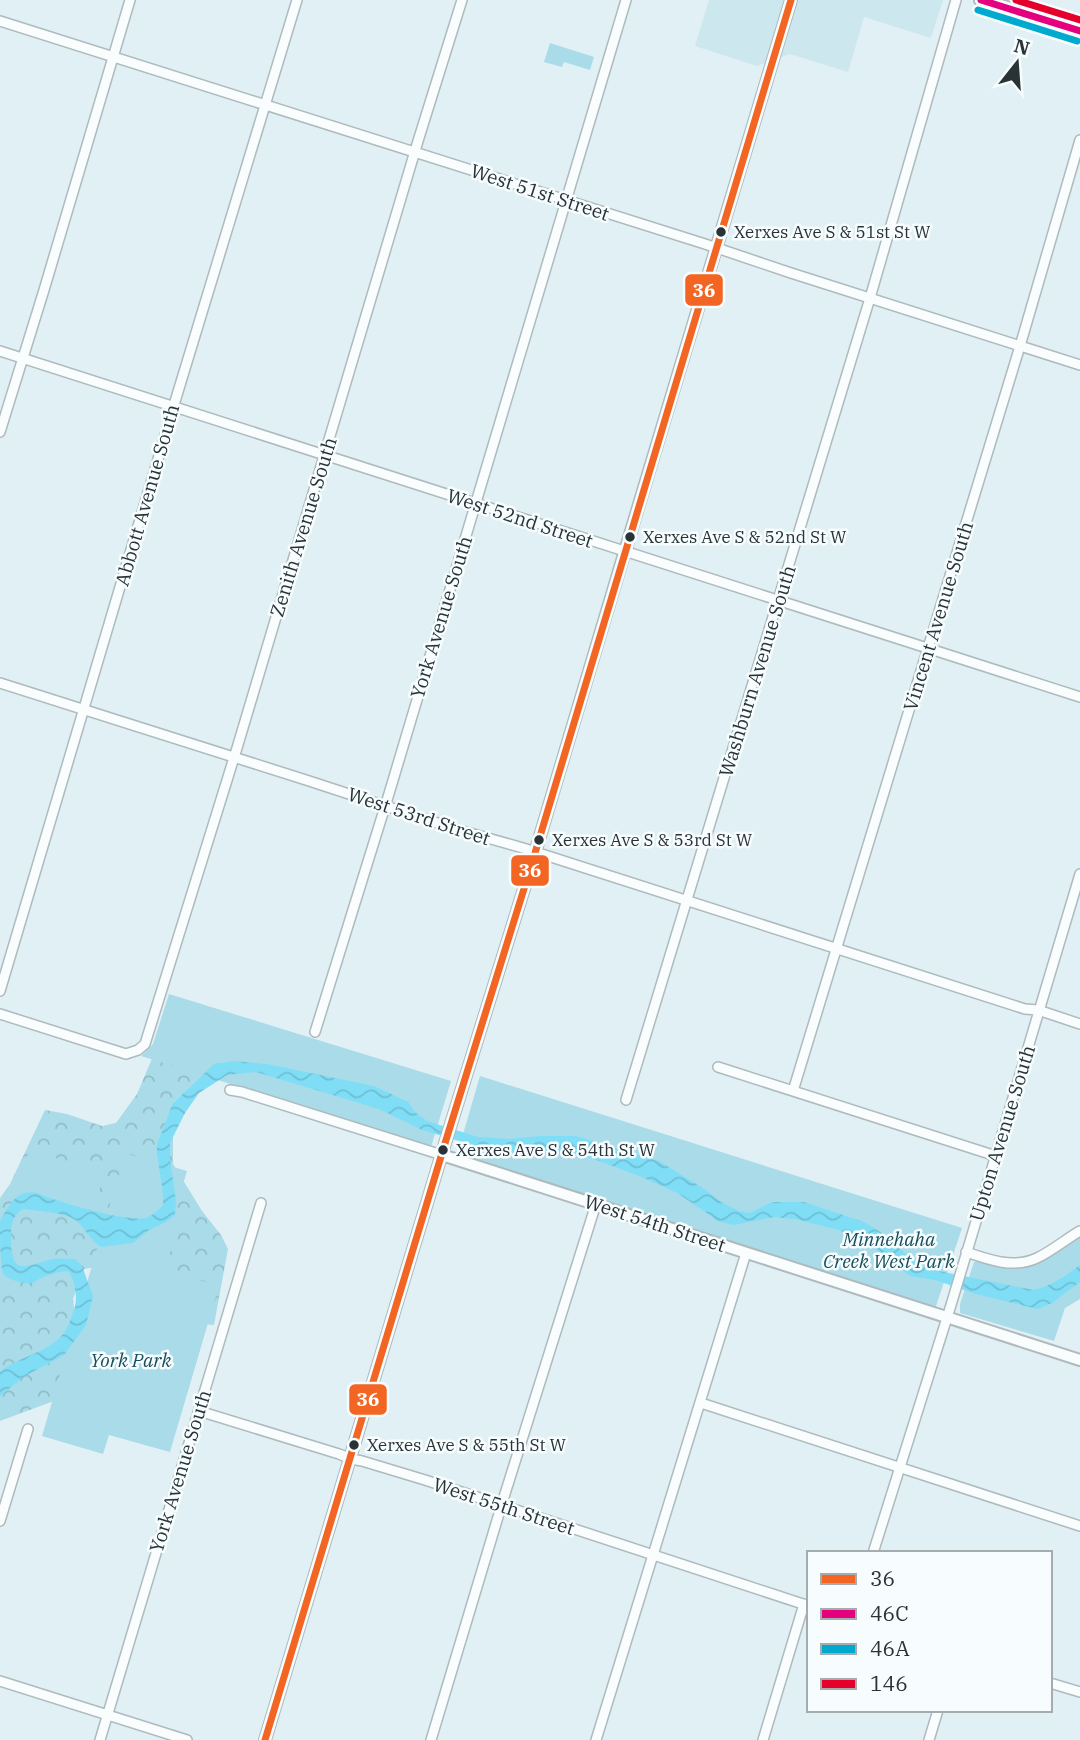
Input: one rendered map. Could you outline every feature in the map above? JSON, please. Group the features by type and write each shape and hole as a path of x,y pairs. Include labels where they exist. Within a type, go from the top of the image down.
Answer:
{"main road":[{"path":"981,0 1080,31"}],"street":[{"path":"0,432 130,0"},
{"name":"Abbott Avenue South","path":"0,991 297,0"},
{"name":"Zenith Avenue South","path":"0,1014 126,1054 145,1044 462,0"},
{"name":"York Avenue South","path":"315,1032 626,0"},
{"path":"265,1740 536,852 791,0"},
{"name":"Washburn Avenue South","path":"625,1100 870,298 956,0"},
{"name":"West 51st Street","path":"0,21 1080,365"},
{"name":"Vincent Avenue South","path":"793,1091 1080,140"},
{"name":"West 52nd Street","path":"0,351 1080,696"},
{"name":"West 53rd Street","path":"0,683 836,950 1080,1024"},
{"name":"Upton Avenue South","path":"874,1551 954,1296 1080,874"},
{"path":"718,1067 996,1156"},
{"name":"West 54th Street","path":"230,1090 242,1091 1080,1360"},
{"name":"York Avenue South","path":"100,1740 261,1203"},
{"path":"431,1740 596,1204"},
{"path":"966,1252 1004,1263 1021,1263 1037,1258 1080,1231"},
{"path":"596,1740 747,1253"},
{"path":"701,1403 1080,1526"},
{"name":"West 55th Street","path":"198,1411 351,1460 425,1480 806,1605"},
{"path":"1,1516 28,1429"},
{"path":"763,1740 806,1605"},
{"path":"0,1681 187,1740"},
{"path":"1052,1684 1080,1692"},
{"path":"929,1740 937,1712"}],"shaded area":[{"path":"709,0 943,0 931,38 864,17 848,72 790,54 757,66 695,46"}],"green space":[{"path":"550,43 594,57 590,70 564,62 562,67 544,62"},
{"path":"169,994 451,1081 431,1147 141,1056 153,1044"},
{"path":"159,1042 214,1064 173,1103 173,1164 228,1249 214,1325 201,1324 125,1262 84,1269 73,1299 80,1368 70,1395 0,1421 0,1198 10,1184 45,1110 102,1126 116,1123 137,1094"},
{"name":"Minnehaha Creek West Park","path":"480,1076 962,1228 935,1309 457,1155"},
{"path":"29,1151 105,1171 91,1219 13,1204"},
{"name":"York Park","path":"125,1153 187,1171 176,1208 183,1210 165,1270 219,1286 170,1452 109,1435 103,1454 42,1436"},
{"name":"Minnehaha Creek West Park","path":"1080,1231 1080,1299 1065,1308 1054,1341 960,1313 960,1304 974,1262 1021,1263"}],"water":[{"path":"233,1061 267,1064 374,1086 408,1102 416,1113 427,1121 478,1137 509,1139 576,1136 659,1161 739,1211 750,1213 772,1202 804,1202 864,1222 885,1235 918,1265 934,1270 1033,1290 1064,1277 1080,1265 1080,1282 1052,1303 1038,1309 976,1294 935,1280 910,1276 877,1250 839,1230 795,1219 774,1217 733,1225 718,1221 679,1194 583,1155 493,1151 422,1130 379,1109 256,1072 227,1075 199,1093 170,1143 176,1201 175,1215 166,1222 149,1230 133,1243 101,1247 78,1222 67,1216 23,1209 16,1215 11,1237 13,1259 17,1264 27,1266 53,1259 75,1259 82,1266 93,1296 86,1325 64,1355 25,1376 0,1396 0,1372 41,1351 59,1338 66,1330 76,1300 74,1283 68,1271 48,1275 30,1284 5,1276 1,1256 0,1221 10,1204 17,1197 32,1192 115,1216 138,1219 153,1214 163,1205 157,1144 173,1103 214,1064"}],"transit line":[{"name":"36","path":"265,1740 791,0"},
{"name":"46C","path":"981,0 1080,31"},
{"name":"146","path":"1016,0 1080,20"},
{"name":"46A","path":"978,10 1077,41"}],"place":[{"name":"Xerxes Ave S & 51st St W","path":"721,232"},
{"name":"Xerxes Ave S & 52nd St W","path":"630,537"},
{"name":"Xerxes Ave S & 53rd St W","path":"539,840"},
{"name":"Xerxes Ave S & 54th St W","path":"443,1150"},
{"name":"Xerxes Ave S & 55th St W","path":"354,1445"}]}
